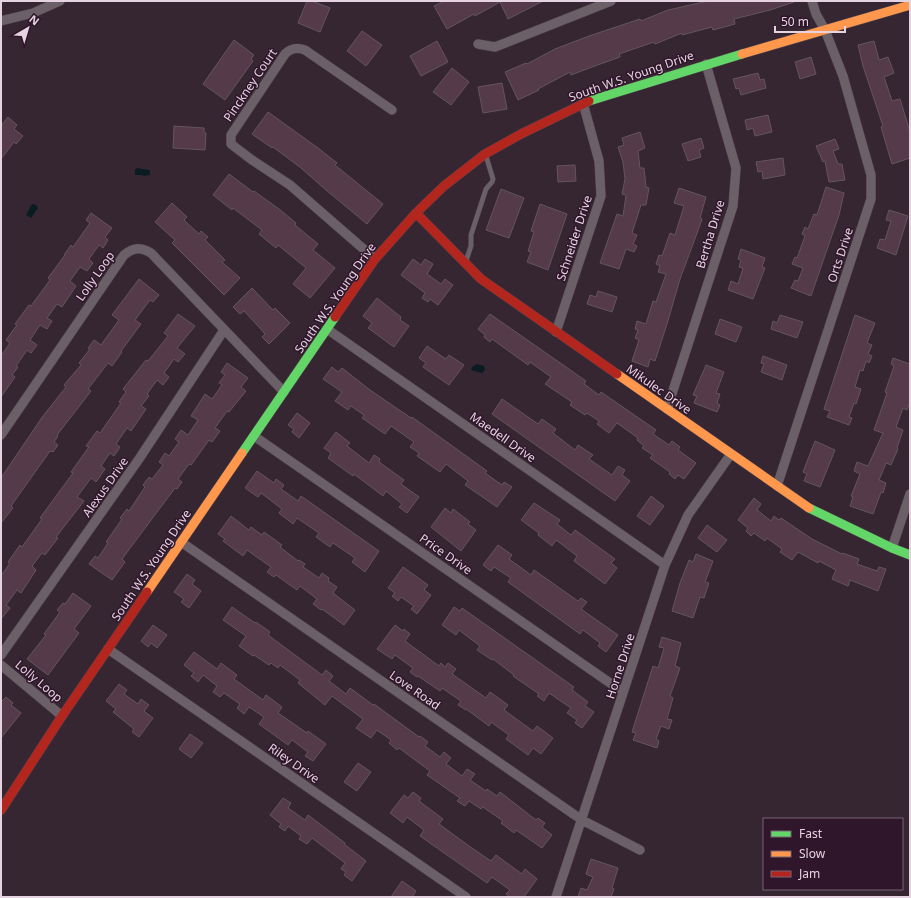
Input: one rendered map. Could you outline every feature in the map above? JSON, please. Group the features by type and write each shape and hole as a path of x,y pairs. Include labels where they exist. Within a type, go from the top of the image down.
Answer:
{"main road":[{"name":"South W.S. Young Drive","path":"1,810 108,648 327,330 374,259 416,213 444,186 485,154 583,103 706,64 910,5"},
{"name":"Mikulec Drive","path":"416,213 481,279 777,486 812,510 910,555"}],"street":[{"path":"1,21 32,13 60,1"},
{"path":"478,44 495,47 611,1"},
{"name":"Orts Drive","path":"777,486 871,199 871,174 843,76 825,30 816,14 812,1"},
{"name":"Pinckney Court","path":"374,259 290,185 231,144 231,135 285,54 289,50 295,48 305,50 392,110"},
{"name":"Bertha Drive","path":"666,409 733,206 736,168 706,64"},
{"name":"Schneider Drive","path":"556,332 601,196 599,161 583,103"},
{"name":"Lolly Loop","path":"1,435 124,255 130,250 137,248 144,249 151,253 284,392"},
{"name":"Alexus Drive","path":"1,655 139,459 224,330"},
{"name":"Maedell Drive","path":"327,330 665,565"},
{"name":"Price Drive","path":"254,436 623,692"},
{"name":"Horne Drive","path":"556,897 665,565 688,515 731,454"},
{"path":"892,548 910,494"},
{"name":"Love Road","path":"181,542 582,820 640,850"},
{"name":"Riley Drive","path":"108,648 466,897"},
{"name":"Lolly Loop","path":"1,665 62,716"}],"lane":[{"path":"465,263 471,246 471,235 486,189 493,179 485,154"}],"water":[{"path":"137,168 149,170 150,175 135,175 135,170"},
{"path":"32,204 36,205 38,208 31,218 26,215"},
{"path":"477,364 484,366 485,370 482,373 471,370 472,367"}],"building":[{"path":"307,1 312,1 330,8 320,32 298,23"},
{"path":"444,1 543,1 508,19 500,2 447,29 434,6"},
{"path":"708,1 794,2 734,19 735,24 713,30 712,27 682,35 682,33 655,44 654,42 619,54 620,57 571,75 570,72 518,100 505,72 526,63 527,64 555,49 589,36 640,19 641,21 668,10"},
{"path":"362,31 382,45 366,66 347,51"},
{"path":"234,40 254,55 251,59 253,61 225,100 203,84"},
{"path":"437,41 448,62 421,76 410,56"},
{"path":"874,41 879,60 888,57 894,73 884,77 892,101 900,99 910,132 910,158 892,164 881,127 883,126 863,66 858,45"},
{"path":"811,57 816,74 800,79 795,62"},
{"path":"452,68 469,82 451,105 433,92"},
{"path":"758,73 760,80 764,79 766,88 741,95 739,88 736,89 733,79"},
{"path":"502,83 507,109 483,113 478,87"},
{"path":"268,112 337,163 335,165 383,204 367,224 301,168 273,147 272,148 252,134"},
{"path":"768,115 772,132 755,136 753,128 747,130 745,120"},
{"path":"8,117 17,125 14,129 23,136 16,144 14,142 1,159 1,126"},
{"path":"174,126 204,128 204,132 206,133 205,150 173,148"},
{"path":"640,132 645,148 638,151 640,168 644,168 646,187 649,188 646,205 641,205 632,233 637,235 633,244 637,246 634,252 626,249 619,269 600,263 617,214 623,216 626,195 622,194 625,179 623,162 618,147 624,145 622,138"},
{"path":"701,138 704,148 699,150 701,157 688,161 682,144"},
{"path":"835,139 839,149 833,151 838,164 842,164 845,180 829,182 825,161 823,162 816,146"},
{"path":"783,158 785,175 763,179 762,171 758,172 756,162"},
{"path":"575,165 576,181 558,182 557,166"},
{"path":"229,174 279,209 296,223 295,225 318,244 313,250 335,268 310,298 293,284 306,268 278,245 276,248 259,234 262,230 213,195"},
{"path":"826,187 844,193 839,215 811,296 791,288 795,280 798,281 803,268 792,264 795,257 797,258 805,236 802,234 805,227 808,229 814,214 817,215"},
{"path":"679,188 706,197 700,218 702,219 680,279 655,361 650,359 648,367 632,361 639,340 635,338 638,330 635,329 637,321 646,324 653,301 656,302 666,274 658,272 660,266 656,264 659,255 662,256 670,233 675,235 684,206 674,203"},
{"path":"501,189 524,198 509,238 486,230"},
{"path":"172,203 187,217 184,220 199,234 201,231 208,237 205,240 225,260 222,262 240,278 224,295 172,243 175,240 155,222"},
{"path":"540,204 567,214 548,270 527,262 531,252 528,251 534,232 531,231"},
{"path":"889,210 908,216 896,255 877,248 880,239 885,240 891,221 886,220"},
{"path":"91,213 112,228 105,237 108,240 103,248 99,245 89,259 93,263 87,271 80,267 70,281 76,286 62,307 57,304 47,318 52,321 47,329 40,325 30,340 37,345 31,353 27,350 16,366 18,367 12,375 15,377 1,397 1,356 10,343 6,340 17,325 15,324 29,305 31,306 50,280 48,278 71,245 73,247 90,223 86,220"},
{"path":"741,249 765,258 762,267 765,268 753,299 728,290 731,281 738,284 743,268 739,267 741,260 738,259"},
{"path":"413,259 421,265 425,259 433,264 427,274 441,284 445,279 453,285 438,305 430,299 428,302 422,298 425,293 401,275"},
{"path":"139,279 159,295 153,302 150,300 135,320 141,324 112,366 108,363 88,389 91,391 57,435 58,436 54,442 58,445 53,452 50,451 11,506 13,508 1,523 1,478 43,416 66,387 64,385 81,365 79,363 90,349 88,348 94,340 101,345 119,320 112,315"},
{"path":"252,288 273,310 275,308 290,323 269,344 262,337 265,334 244,311 240,314 233,307"},
{"path":"598,291 617,297 612,312 587,304 590,295 596,297"},
{"path":"377,298 401,317 400,320 409,326 394,347 368,328 372,323 363,316"},
{"path":"178,314 195,326 177,348 185,354 178,362 174,359 164,373 169,377 163,385 157,380 147,394 149,396 141,406 146,409 131,431 127,428 116,444 120,447 114,456 110,453 101,466 105,469 96,482 91,478 77,497 84,501 56,537 58,538 45,555 42,553 32,566 36,570 21,593 17,590 6,605 10,608 1,619 1,576 10,563 8,562 20,545 22,547 42,519 40,518 73,473 71,472 89,447 86,446 97,431 100,433 121,403 119,402 126,392 123,389 146,360 148,361 168,336 164,333"},
{"path":"490,314 586,381 584,384 599,395 601,392 656,430 653,434 669,445 672,441 680,447 678,450 696,463 684,479 678,475 675,479 669,474 670,472 650,458 653,455 642,448 644,446 637,440 638,438 617,423 609,433 597,424 599,421 587,413 585,415 570,405 572,402 545,384 551,377 530,362 528,365 492,339 490,342 484,337 485,335 478,329"},
{"path":"780,315 803,322 797,338 771,329 773,321 777,323"},
{"path":"855,315 875,323 867,343 872,345 868,354 872,356 869,363 866,361 863,371 860,370 855,387 861,389 856,404 854,403 849,417 852,418 849,425 827,417 830,411 824,409"},
{"path":"720,319 742,327 736,342 715,334"},
{"path":"427,346 446,359 449,355 464,365 449,385 423,367 426,363 419,358"},
{"path":"763,356 787,365 782,380 761,372 764,364 761,363"},
{"path":"893,358 910,364 910,402 907,410 903,408 896,427 903,430 897,448 898,449 891,465 886,463 879,480 886,483 873,514 850,506 853,497 851,496 860,474 854,471 857,462 868,466 883,433 874,430 887,393 885,392 894,366 891,364"},
{"path":"227,363 248,378 241,387 246,391 229,412 227,411 215,428 220,431 212,442 209,440 191,465 189,464 178,479 182,482 177,489 175,488 122,559 125,562 112,580 89,564 95,556 98,558 108,543 106,542 122,519 120,518 127,509 129,511 145,487 143,485 149,477 152,479 163,465 159,462 165,453 169,456 179,442 175,439 181,430 188,435 198,420 191,416 205,394 212,399 222,385 219,383 225,375 221,372"},
{"path":"706,365 724,372 716,393 720,394 717,403 720,405 717,412 694,403 697,396 693,395"},
{"path":"332,367 338,372 342,368 370,390 411,418 412,417 487,471 485,473 502,485 504,482 512,487 497,507 465,485 468,481 446,464 440,472 417,456 419,453 410,447 414,442 391,426 385,434 362,418 364,415 351,406 348,410 335,401 342,392 323,379"},
{"path":"502,399 538,424 542,419 556,429 553,433 575,450 578,445 593,455 589,459 612,475 618,466 625,470 622,475 630,481 615,501 492,414"},
{"path":"297,413 310,423 299,438 292,432 294,429 288,425"},
{"path":"336,432 350,443 347,446 369,463 374,455 380,459 379,462 404,480 401,484 419,497 407,513 399,507 402,504 386,491 383,496 354,474 353,476 328,458 331,453 324,448"},
{"path":"815,441 835,450 820,487 804,481 807,474 803,472"},
{"path":"257,471 274,483 276,479 284,485 281,489 298,501 301,496 379,551 365,572 352,562 355,558 333,543 330,547 316,537 319,533 297,518 293,524 279,513 282,509 261,493 258,497 245,488"},
{"path":"651,496 664,506 650,525 637,516"},
{"path":"754,498 761,504 757,510 771,521 774,516 779,520 781,518 812,539 842,554 843,553 859,559 857,564 877,571 879,567 886,569 878,591 850,580 848,586 832,579 836,570 819,561 818,563 798,552 792,560 780,552 782,549 767,538 765,541 754,533 751,536 746,531 748,528 738,520"},
{"path":"534,503 560,520 557,524 571,535 575,530 615,559 611,563 617,568 605,584 574,561 577,556 556,540 552,546 538,535 539,533 521,520"},
{"path":"445,508 451,513 453,509 470,522 468,524 476,530 461,551 431,527"},
{"path":"231,516 249,530 251,527 262,535 264,532 282,545 280,547 298,561 299,560 305,564 303,567 319,578 322,573 329,578 328,581 337,587 333,593 355,610 344,625 313,604 317,599 300,586 297,590 276,575 274,577 267,572 271,567 247,550 243,556 223,541 225,539 218,534"},
{"path":"707,525 727,540 717,552 698,538"},
{"path":"498,545 512,555 509,559 531,575 534,570 578,601 581,598 587,602 581,609 618,635 606,652 598,646 600,643 583,630 580,634 508,582 511,578 494,567 491,571 483,565"},
{"path":"696,554 713,561 705,582 709,583 704,598 700,597 693,618 672,611 680,583 689,560 693,562"},
{"path":"403,567 428,585 424,590 431,595 417,614 411,609 414,606 401,597 398,601 392,596 395,593 388,588"},
{"path":"187,574 195,580 192,584 201,591 189,608 181,602 184,599 174,592"},
{"path":"73,593 91,606 74,629 79,633 48,675 27,659 46,635 44,634 60,612 57,610 63,603 65,604"},
{"path":"232,607 270,632 268,635 322,675 326,670 333,676 329,681 346,694 350,688 428,742 425,746 440,757 444,752 451,758 446,764 462,776 467,769 475,774 470,780 486,791 487,789 497,796 500,792 536,820 538,818 545,823 542,827 552,835 542,848 516,830 514,833 501,823 503,821 483,807 481,809 469,801 465,806 457,801 460,798 427,775 430,771 399,748 397,750 389,743 391,740 377,730 371,738 356,728 363,719 332,696 325,705 298,683 300,680 280,665 278,668 271,663 269,665 254,655 253,656 239,646 246,636 223,620"},
{"path":"454,607 460,611 462,608 574,687 572,690 588,702 585,706 594,712 582,728 575,723 577,720 567,713 571,708 549,693 544,701 537,696 539,694 513,676 514,675 493,659 492,660 477,650 480,646 459,630 456,635 442,625"},
{"path":"153,625 167,635 157,648 151,643 148,647 141,641"},
{"path":"395,625 403,631 404,629 410,634 405,641 439,666 441,663 445,667 448,663 456,669 452,674 486,698 490,692 508,705 504,710 533,731 537,726 553,738 541,754 533,748 528,755 506,739 509,735 491,722 489,726 458,705 461,701 442,688 440,691 418,676 417,677 410,672 413,668 395,655 392,659 377,649"},
{"path":"662,637 681,643 675,666 680,668 670,696 673,698 667,719 672,720 669,729 661,726 656,739 659,741 657,748 633,740 636,733 632,732 653,666 658,668 664,648 659,647"},
{"path":"194,652 217,669 221,663 237,675 234,679 263,700 266,695 282,707 278,713 326,744 313,761 305,756 308,752 292,740 288,745 259,724 264,717 249,707 244,714 237,708 240,704 224,693 220,697 213,692 217,686 203,675 198,682 191,676 194,673 184,665"},
{"path":"119,684 127,690 124,694 138,704 141,699 149,705 144,711 153,718 139,737 132,732 134,729 113,712 116,709 106,701"},
{"path":"6,697 13,703 11,705 21,713 1,738 1,702"},
{"path":"190,734 203,743 191,758 179,749"},
{"path":"358,763 371,772 357,791 344,782"},
{"path":"413,792 421,798 419,801 443,819 439,824 469,846 491,861 496,855 522,874 525,869 537,879 524,897 510,897 506,894 510,890 492,877 487,883 420,836 424,830 407,817 403,823 390,813 404,795 408,798"},
{"path":"283,798 291,803 288,808 305,820 308,815 366,861 352,881 344,875 346,872 341,869 345,863 312,838 307,844 299,839 301,836 288,826 285,831 279,827 281,824 270,815"},
{"path":"591,859 618,868 611,897 578,897 581,888 587,890 593,877 586,874"},
{"path":"402,881 416,891 412,897 391,897"}],"traffic: fast":[{"path":"589,101 742,54"},
{"path":"242,453 335,317"},
{"path":"809,508 892,548 910,555"}],"traffic: slow":[{"path":"742,54 910,5"},
{"path":"617,374 809,508"},
{"path":"147,592 242,453"}],"traffic: jam":[{"path":"335,317 375,259 416,213 444,186 485,154 521,134 589,101"},
{"path":"416,213 481,279 617,374"},
{"path":"1,810 62,716 147,592"}]}
